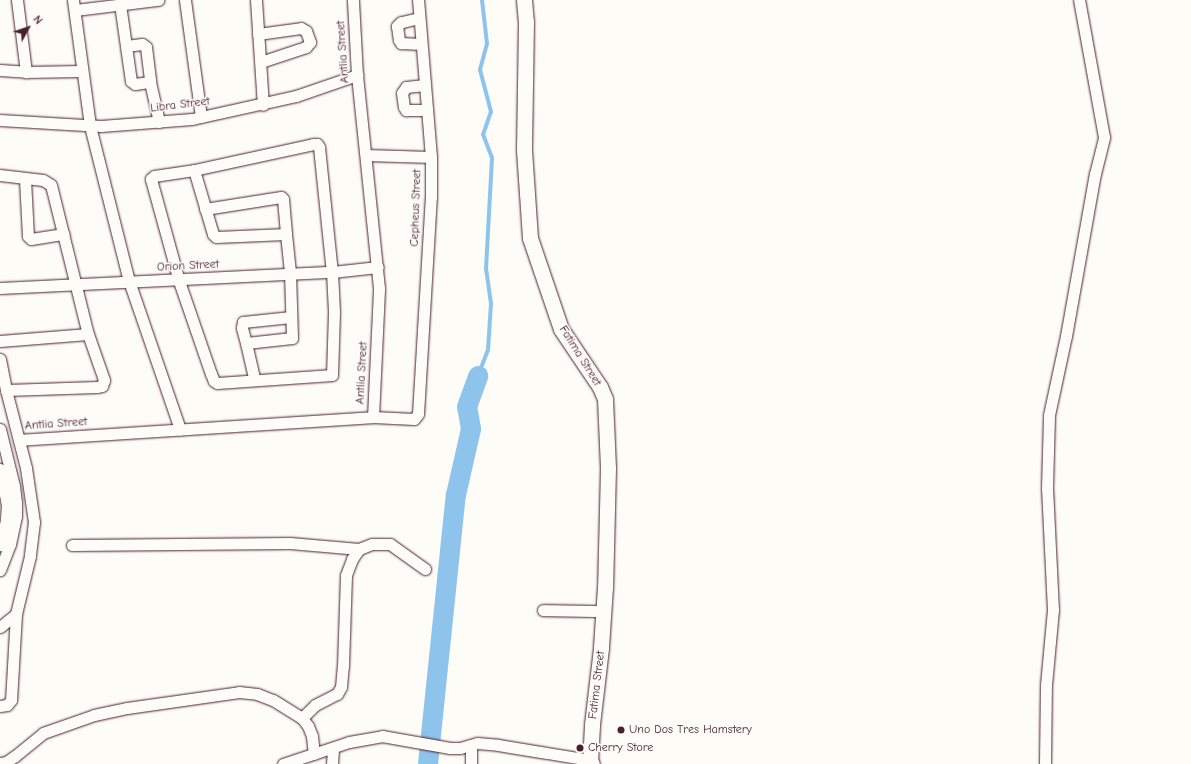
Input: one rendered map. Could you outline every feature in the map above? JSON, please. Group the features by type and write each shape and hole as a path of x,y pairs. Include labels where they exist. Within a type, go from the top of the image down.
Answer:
{"street":[{"path":"17,0 26,72"},
{"path":"158,0 120,4 74,5 81,71 90,126 129,281 180,429"},
{"path":"185,0 201,117"},
{"path":"256,0 263,105"},
{"name":"Antlia Street","path":"19,440 373,417 379,298 378,267 357,75 353,0"},
{"name":"Cepheus Street","path":"373,417 414,419 417,417 431,196 431,157 418,0"},
{"name":"Fatima Street","path":"524,0 526,36 524,150 530,238 561,329 600,387 605,399 608,468 603,611 601,648 592,725 591,762"},
{"path":"1045,764 1046,685 1053,610 1047,488 1049,415 1066,336 1095,174 1104,137 1079,0"},
{"path":"120,4 132,84 150,82"},
{"path":"419,18 401,22 397,26 399,40 401,43 421,44"},
{"path":"258,34 301,28 306,31 310,42 306,47 261,62"},
{"path":"126,46 142,44 146,47 150,82 159,122"},
{"path":"0,70 26,72 81,71"},
{"name":"Libra Street","path":"0,120 90,126 159,122 201,117 263,105 296,96 357,75"},
{"path":"425,85 406,87 402,93 404,107 406,110 427,110"},
{"path":"317,144 320,147 332,272 334,312 332,375 254,379 217,383 214,381 179,281 151,180 154,176 194,170 317,144"},
{"path":"366,155 431,157"},
{"path":"194,170 213,234 216,237 286,234"},
{"path":"0,175 43,180 52,185 78,286 88,334 104,380 102,386 6,390"},
{"path":"25,179 28,236 31,239 64,234"},
{"path":"205,209 281,197 283,199 290,273 292,336 290,340 246,343"},
{"name":"Orion Street","path":"0,288 78,286 129,281 179,281 290,273 332,272 378,267"},
{"path":"254,379 242,328 243,322 291,317"},
{"path":"0,341 88,334"},
{"path":"0,359 6,390 29,480 34,522 30,556 16,614 11,700 8,705 0,706"},
{"path":"0,429 11,504 0,545"},
{"path":"0,469 16,516 10,544 0,570"},
{"path":"0,514 11,504"},
{"path":"72,544 290,543 359,549 372,544 390,544 425,569"},
{"path":"302,718 315,705 337,694 341,687 346,575 352,559 359,549"},
{"path":"543,610 603,611"},
{"path":"0,627 16,614"},
{"path":"0,763 6,762 15,756 43,733 86,718 127,708 239,692 257,694 273,700 302,718 308,726 312,736 314,754"},
{"path":"283,764 362,738 382,736 438,747 460,748 477,744 498,745 591,762"},
{"path":"471,745 471,764"},
{"path":"332,764 333,748"}],"waterway":[{"path":"478,376 488,350 491,304 486,269 492,158 483,135 491,112 480,70 487,44 482,0"},
{"path":"428,764 456,495 471,429 467,407 478,376"}],"place":[{"name":"Uno Dos Tres Hamstery","path":"621,730"},
{"name":"Cherry Store","path":"580,748"}]}
